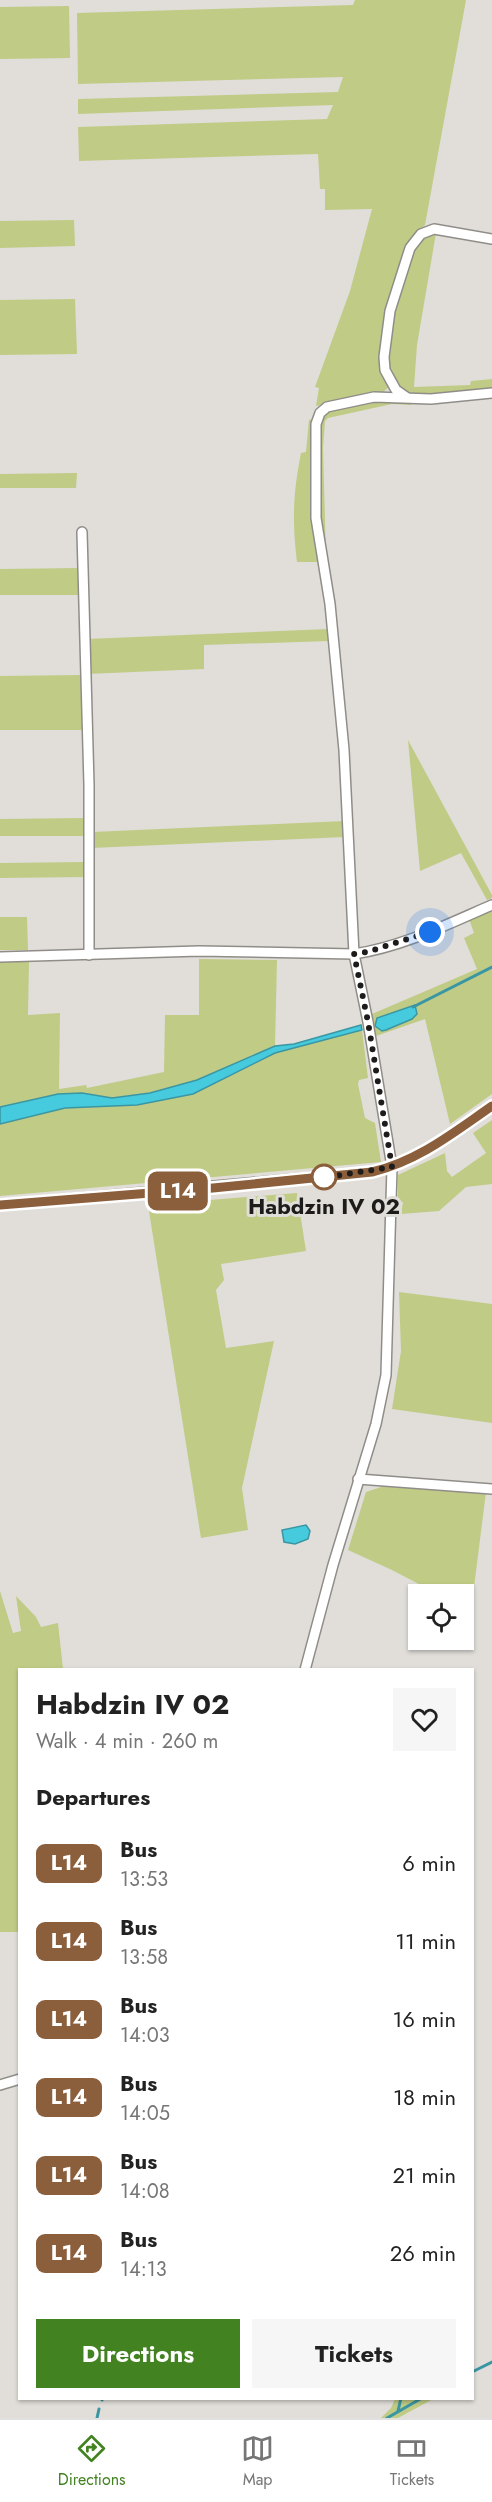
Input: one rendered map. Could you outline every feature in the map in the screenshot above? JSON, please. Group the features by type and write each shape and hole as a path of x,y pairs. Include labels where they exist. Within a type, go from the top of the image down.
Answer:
{"street":[{"path":"408,398 396,390 385,370 384,357 390,311 410,248 421,234 434,230 492,239"},
{"path":"306,1668 358,1479 376,1424 386,1375 392,1167 368,1022 354,954 347,788 330,604 316,518 315,435 320,412 327,407 374,398 431,399 492,393"},
{"path":"81,532 89,785 89,955"},
{"path":"0,957 199,951 354,954 430,932 492,905"},
{"path":"0,1205 348,1175 392,1167 422,1154 492,1107"},
{"path":"358,1479 492,1489"},
{"path":"0,2085 18,2080"}],"green space":[{"path":"355,0 466,0 425,225 416,233 391,299 382,334 381,365 389,387 381,394 316,406 319,388 315,387 350,291 372,209 325,210 325,189 320,189 318,154 79,161 78,127 327,119 333,105 78,114 78,99 338,92 343,77 78,84 77,13 353,5"},
{"path":"69,6 70,58 0,59 0,7"},
{"path":"74,220 75,246 0,248 0,221"},
{"path":"436,233 417,345 414,387 470,385 471,381 492,379 492,389 420,396 398,388 389,368 387,332 413,246 420,238"},
{"path":"75,299 77,354 0,355 0,300"},
{"path":"370,401 409,402 412,405 392,404 328,418 325,421 323,448 326,558 319,531 319,420 324,412"},
{"path":"313,419 320,562 297,562 294,533 296,481 301,453 306,452 309,420"},
{"path":"77,473 76,488 0,488 0,474"},
{"path":"80,568 81,595 0,595 0,569"},
{"path":"329,629 330,641 204,645 204,669 87,674 87,639"},
{"path":"82,675 83,730 0,730 0,676"},
{"path":"408,740 492,898 487,900 461,853 420,871"},
{"path":"86,818 86,836 0,836 0,819"},
{"path":"345,821 345,837 91,848 92,832"},
{"path":"85,862 86,877 0,878 0,863"},
{"path":"492,909 492,1094 450,1124 425,1019 376,1036 372,1014 477,969 464,938 474,933 469,919"},
{"path":"0,917 27,917 28,950 0,950"},
{"path":"199,959 277,960 275,1046 197,1080 150,1093 112,1098 82,1093 58,1094 0,1107 0,962 29,962 28,1015 60,1013 59,1089 86,1085 87,1088 164,1072 165,1015 199,1015"},
{"path":"362,1030 368,1078 359,1080 358,1084 365,1118 375,1123 381,1162 0,1196 0,1124 65,1108 137,1105 193,1094 275,1053"},
{"path":"492,1120 492,1184 466,1187 439,1211 401,1214 403,1202 398,1202 398,1175 445,1153 447,1171 452,1177 486,1153 473,1133"},
{"path":"297,1193 306,1251 221,1264 224,1280 216,1290 226,1348 274,1341 242,1488 248,1530 201,1538 148,1205"},
{"path":"399,1292 492,1304 492,1423 392,1409 401,1351"},
{"path":"387,1485 486,1492 474,1587 474,1584 419,1584 348,1550 366,1492"},
{"path":"0,1591 13,1633 21,1631 16,1596 36,1617 41,1627 58,1623 63,1668 18,1668 18,1932 0,1932"},
{"path":"394,2400 431,2400 398,2418 381,2418 391,2408"}],"water":[{"path":"415,1005 417,1014 412,1019 382,1031 375,1026 377,1018"},
{"path":"361,1025 362,1030 275,1053 193,1094 137,1105 65,1108 0,1124 0,1107 58,1094 82,1093 112,1098 150,1093 197,1080 275,1046 294,1044"},
{"path":"306,1525 310,1531 308,1539 295,1544 284,1542 282,1530"}],"waterway":[{"path":"413,1007 492,967"},
{"path":"474,2371 492,2362"},
{"path":"398,2411 401,2400"},
{"path":"387,2418 418,2400"},
{"path":"97,2418 99,2409"}],"bus line":[{"name":"L14","path":"0,1205 213,1188 372,1172 392,1167 422,1154 492,1106"}],"place":[{"name":"Habdzin IV 02","path":"324,1177"}],"route":[{"path":"324,1177 321,1178 372,1172 392,1167 368,1022 354,954 430,932"}]}
